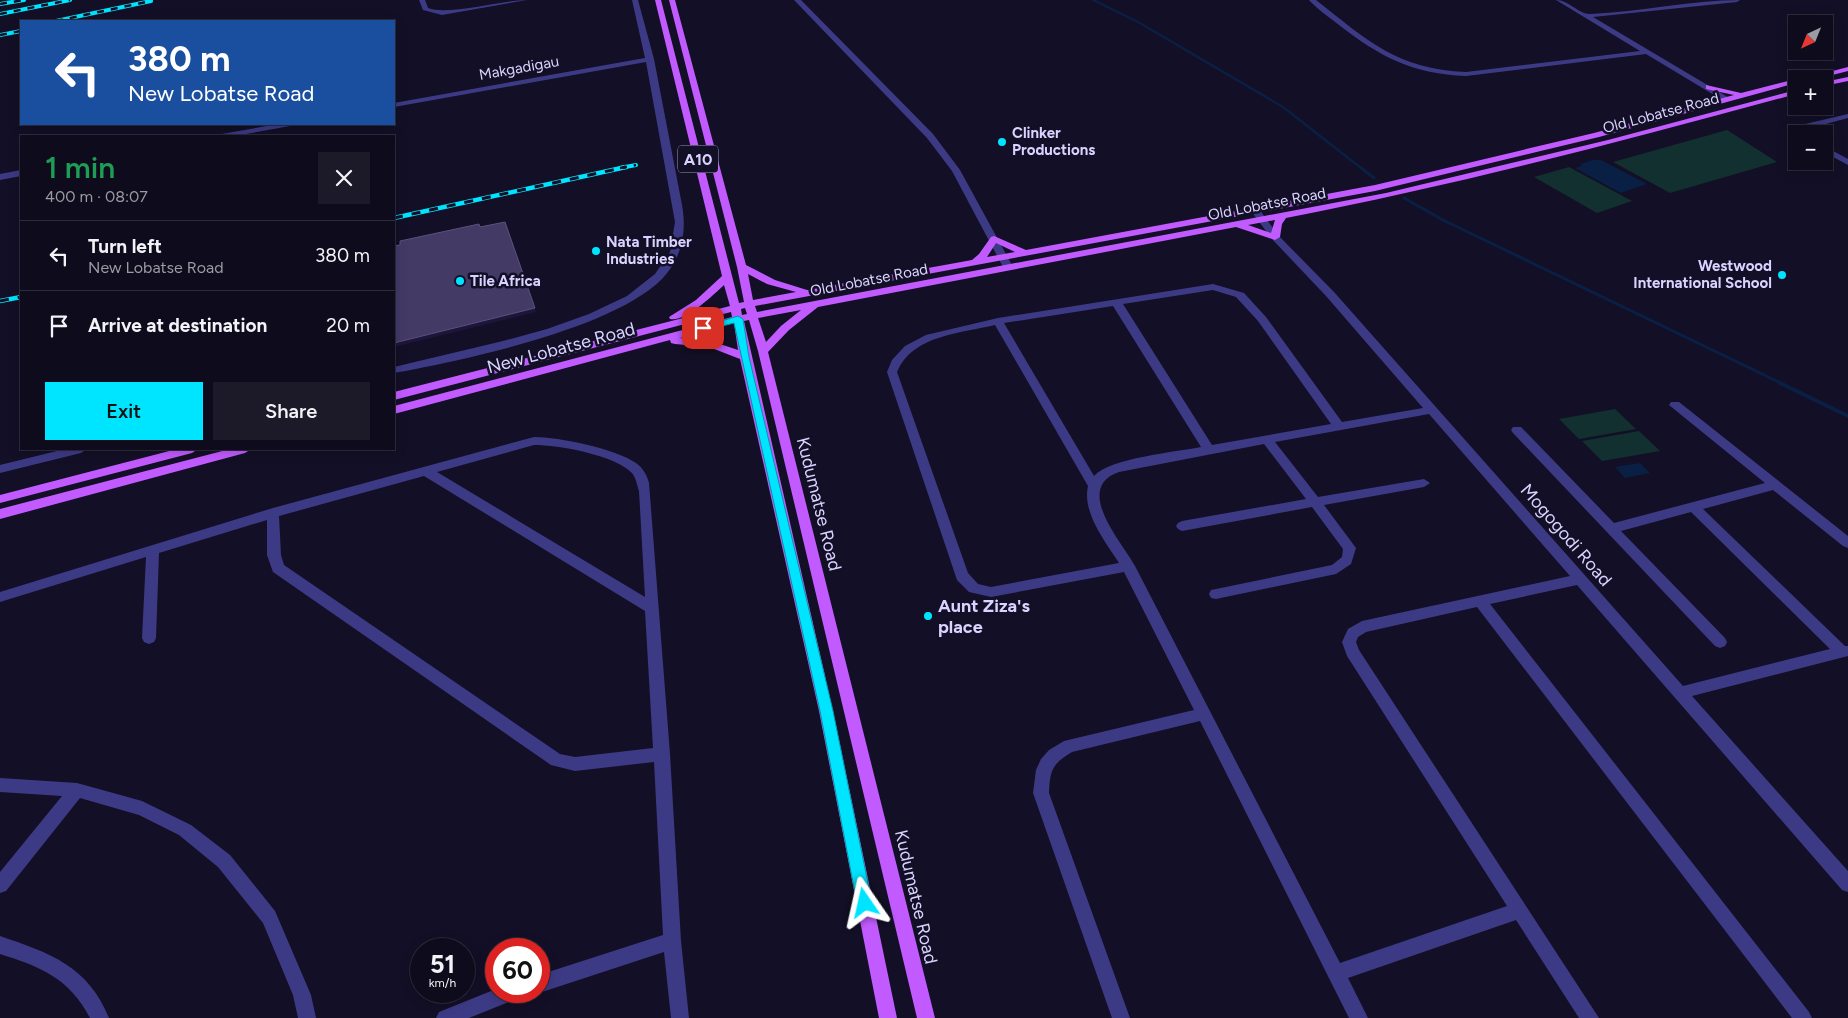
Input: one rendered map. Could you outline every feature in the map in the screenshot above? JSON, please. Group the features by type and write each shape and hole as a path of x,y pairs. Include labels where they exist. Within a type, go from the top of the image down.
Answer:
{"main road":[{"name":"A10","path":"658,0 728,276 744,357 826,711 888,1018"},
{"name":"Kudumatse Road","path":"672,0 763,351 926,1018"},
{"path":"1833,73 1848,69"},
{"path":"1833,82 1848,79"},
{"name":"Old Lobatse Road","path":"752,310 816,304 1006,262 1234,224 1260,215 1460,168 1788,83"},
{"path":"1709,87 1744,94"},
{"path":"1709,87 1713,94 1712,103"},
{"name":"Old Lobatse Road","path":"1260,215 1283,215 1386,196 1471,176 1788,94"},
{"path":"1725,110 1727,99 1750,104"},
{"path":"395,396 659,326 752,310 808,292 975,262 1006,262 1025,253 1260,215"},
{"path":"1234,224 1275,237 1277,224 1283,215"},
{"path":"975,262 994,240 1025,253"},
{"path":"742,267 770,282 808,292"},
{"path":"659,326 700,302 728,276"},
{"path":"763,351 785,328 816,304"},
{"name":"New Lobatse Road","path":"395,410 651,342 736,313"},
{"path":"651,342 688,340 707,342 744,357"},
{"path":"0,499 188,450"},
{"path":"0,514 241,450"}],"street":[{"path":"422,0 425,9 442,13 524,0"},
{"path":"395,370 566,327 637,296 661,274 675,253 680,224 650,59 635,0"},
{"path":"797,0 930,136 956,170 1006,262"},
{"path":"1312,0 1389,58 1406,65 1443,72 1466,74 1647,52"},
{"path":"1559,0 1727,99"},
{"path":"1587,16 1737,0"},
{"name":"Makgadigau","path":"395,105 650,59"},
{"path":"1812,125 1848,116"},
{"path":"228,135 284,125"},
{"path":"1833,154 1848,162"},
{"path":"0,177 20,173"},
{"name":"Mogogodi Road","path":"1260,215 1275,237 1330,294 1848,884"},
{"path":"1128,566 992,592 974,588 962,576 892,372 896,362 920,341 998,321 1213,287 1240,294 1262,320 1339,427"},
{"path":"1116,302 1209,450"},
{"path":"998,321 1093,484"},
{"path":"1675,405 1848,543"},
{"path":"1359,1018 1128,566 1093,506 1091,493 1093,484 1103,474 1136,463 1432,410"},
{"path":"1517,430 1720,642"},
{"path":"0,597 273,513 534,441 546,440 629,464 641,475 645,491 650,607 662,754 672,941 680,1018"},
{"path":"1216,594 1336,569 1350,557 1350,548 1267,440"},
{"path":"0,469 77,450"},
{"path":"426,471 650,607"},
{"path":"1182,526 1424,483"},
{"path":"1611,529 1776,485"},
{"path":"1694,508 1845,651"},
{"path":"273,513 274,555 278,568 556,760 575,764 662,754"},
{"path":"149,638 153,549"},
{"path":"1580,579 1362,628 1353,633 1349,642 1352,652 1590,1018"},
{"path":"1480,601 1803,1018"},
{"path":"1680,693 1845,651"},
{"path":"1121,1018 1041,793 1042,769 1053,755 1069,746 1204,714"},
{"path":"0,785 77,790 142,808 185,830 224,861 269,917 302,995 307,1018"},
{"path":"0,885 77,790"},
{"path":"1336,973 1520,910"},
{"path":"550,980 672,941"},
{"path":"0,945 50,962 80,984 100,1018"},
{"path":"445,1018 485,1003"}],"green space":[{"path":"1727,130 1777,162 1670,193 1613,162"},
{"path":"1569,167 1632,201 1597,213 1534,177"},
{"path":"1615,409 1636,429 1579,439 1559,419"},
{"path":"1639,431 1660,451 1602,461 1582,441"}],"water":[{"path":"1601,160 1647,184 1621,193 1575,168 1582,166 1580,164"},
{"path":"1640,463 1650,473 1625,478 1615,467"}],"building":[{"name":"Tile Africa","path":"505,222 535,308 395,343 395,246 400,245 400,241 479,224 480,227"}],"waterway":[{"path":"1093,0 1138,22 1283,107 1361,168"},
{"path":"1360,167 1374,178"},
{"path":"1404,198 1443,220 1783,384"},
{"path":"1780,383 1848,416"}],"railway":[{"path":"0,4 24,0"},
{"path":"0,14 70,0"},
{"path":"61,20 151,1"},
{"path":"0,35 20,31"},
{"path":"620,168 636,165"},
{"path":"395,218 626,167"},
{"path":"0,301 20,297"}],"place":[{"name":"Clinker Productions","path":"1002,142"},
{"name":"Nata Timber Industries","path":"596,251"},
{"name":"Westwood International School","path":"1782,275"},
{"name":"Tile Africa","path":"460,281"},
{"name":"Aunt Ziza's place","path":"928,616"}],"route":[{"path":"703,328 738,319 744,357 826,711 865,903"}]}
